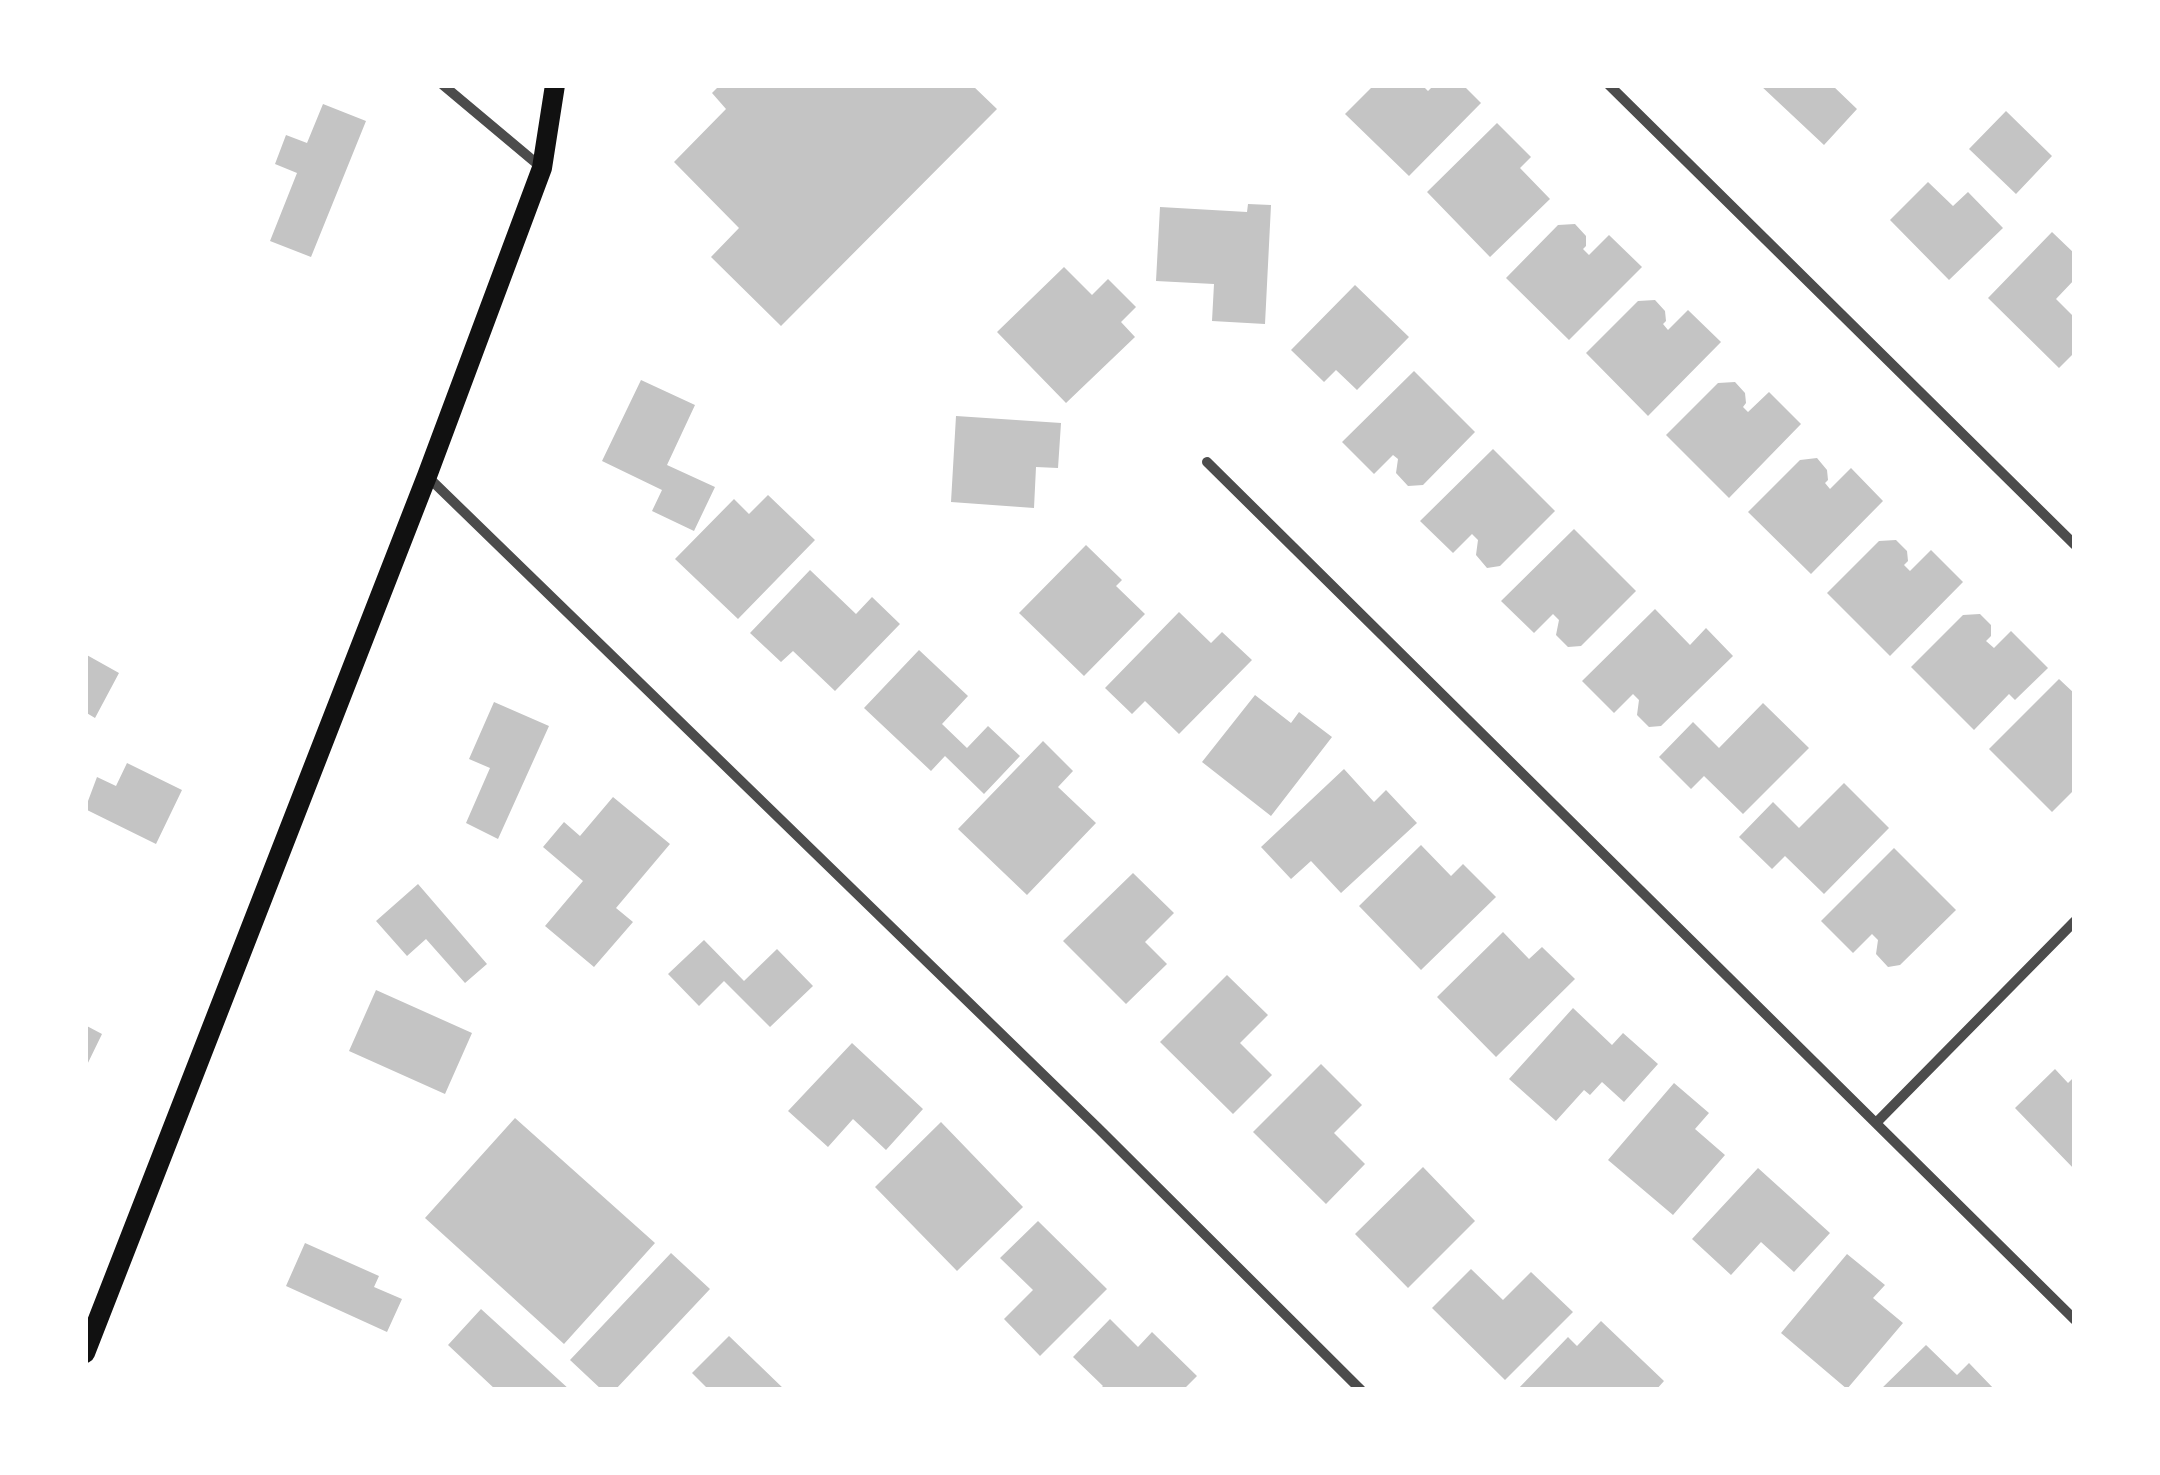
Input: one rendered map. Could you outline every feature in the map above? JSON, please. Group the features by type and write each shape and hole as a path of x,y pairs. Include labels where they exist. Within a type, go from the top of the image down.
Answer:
{"main road":[{"path":"85,1353 427,476 542,168 556,85"}],"street":[{"path":"442,85 542,168"},
{"path":"1609,85 2075,545"},
{"path":"1207,462 2075,1320"},
{"path":"427,476 1098,1128 1360,1390"},
{"path":"1876,1123 2075,920"}],"building":[{"path":"720,85 972,85 997,109 781,326 711,257 739,228 674,162 726,109 712,93"},
{"path":"1374,85 1422,85 1428,91 1434,85 1463,85 1481,103 1409,176 1345,114"},
{"path":"1760,85 1832,85 1857,109 1824,145"},
{"path":"323,104 366,121 311,257 270,241 297,173 275,164 286,135 307,143"},
{"path":"2006,111 2052,156 2016,194 1969,149"},
{"path":"1497,123 1531,157 1520,168 1550,199 1490,257 1427,192"},
{"path":"1928,182 1953,206 1968,192 2003,228 1949,280 1890,220"},
{"path":"1248,204 1271,205 1265,324 1212,321 1214,284 1156,281 1160,207 1247,212"},
{"path":"1575,224 1586,236 1583,249 1589,255 1609,235 1642,267 1569,340 1506,278 1558,225"},
{"path":"2052,232 2075,254 2075,279 2056,299 2075,318 2075,352 2059,368 1988,298"},
{"path":"1064,267 1092,295 1108,279 1136,307 1121,322 1135,337 1066,403 997,332"},
{"path":"1355,285 1409,337 1357,390 1336,370 1324,382 1291,350"},
{"path":"1655,300 1665,311 1663,324 1668,330 1688,310 1721,342 1648,416 1586,353 1638,301"},
{"path":"1414,371 1475,432 1423,485 1408,486 1396,473 1398,459 1393,455 1374,474 1342,442"},
{"path":"641,380 695,405 667,465 715,487 694,531 652,511 662,490 602,461"},
{"path":"1735,382 1745,393 1743,407 1748,412 1769,392 1801,424 1729,498 1666,435 1718,383"},
{"path":"956,416 1061,423 1058,468 1036,467 1034,508 951,502"},
{"path":"1493,449 1555,511 1500,566 1487,568 1476,555 1478,540 1472,534 1453,553 1420,521"},
{"path":"1817,458 1827,470 1825,483 1830,489 1851,468 1883,501 1811,574 1748,512 1800,460"},
{"path":"768,495 815,540 738,619 675,559 734,499 749,514"},
{"path":"1574,529 1636,591 1581,646 1568,647 1556,635 1559,620 1553,614 1534,633 1501,601"},
{"path":"1896,540 1907,551 1908,561 1904,565 1910,571 1931,550 1963,582 1890,656 1827,593 1879,541"},
{"path":"1086,545 1122,580 1116,586 1145,614 1084,676 1019,613"},
{"path":"810,570 856,614 872,597 900,624 835,691 793,651 781,662 750,633"},
{"path":"1655,609 1690,645 1706,628 1733,656 1661,726 1649,727 1637,715 1639,700 1633,694 1614,713 1582,681"},
{"path":"1179,612 1211,643 1222,632 1252,660 1179,734 1145,701 1132,714 1105,688"},
{"path":"1980,614 1991,625 1991,636 1986,641 1994,648 2011,631 2048,668 2015,700 2009,694 1974,730 1911,667 1963,615"},
{"path":"919,650 968,696 942,724 967,748 988,726 1020,756 984,794 945,756 931,771 864,708"},
{"path":"85,654 119,673 95,718 85,712"},
{"path":"2059,679 2075,694 2075,789 2052,812 1989,749"},
{"path":"1255,695 1291,723 1299,712 1332,737 1271,816 1202,762"},
{"path":"494,702 549,726 498,839 466,823 490,768 469,759"},
{"path":"1763,703 1809,748 1743,814 1704,776 1691,789 1659,757 1693,722 1719,748"},
{"path":"1043,741 1073,771 1058,787 1096,823 1027,895 958,829"},
{"path":"127,763 182,790 156,844 85,809 97,777 116,786"},
{"path":"1344,769 1374,802 1386,790 1417,823 1341,893 1311,861 1291,879 1261,847"},
{"path":"1844,783 1889,828 1824,894 1785,856 1772,869 1739,837 1773,802 1799,828"},
{"path":"613,797 670,844 616,908 633,922 594,967 545,926 583,881 543,847 564,822 580,836"},
{"path":"1421,845 1451,876 1463,864 1496,897 1421,970 1359,906"},
{"path":"1894,848 1956,910 1900,965 1888,967 1876,954 1878,940 1872,934 1853,953 1821,921"},
{"path":"1133,873 1174,913 1145,942 1167,964 1126,1004 1063,941"},
{"path":"418,884 487,964 465,983 426,939 407,956 376,921"},
{"path":"1503,932 1529,959 1542,947 1575,979 1496,1057 1437,997"},
{"path":"704,940 744,981 777,949 813,986 770,1027 724,981 699,1006 668,974"},
{"path":"1227,975 1268,1015 1240,1043 1272,1075 1233,1114 1160,1042"},
{"path":"376,990 472,1033 445,1094 349,1051"},
{"path":"1573,1008 1612,1045 1623,1033 1658,1064 1624,1102 1602,1082 1590,1095 1584,1090 1556,1121 1509,1079"},
{"path":"85,1025 102,1034 85,1069"},
{"path":"852,1043 923,1109 886,1150 853,1119 828,1147 788,1111"},
{"path":"1321,1064 1362,1105 1334,1133 1365,1164 1326,1204 1253,1132"},
{"path":"2055,1069 2068,1083 2075,1076 2075,1170 2015,1108"},
{"path":"1674,1083 1709,1113 1695,1129 1725,1155 1673,1215 1608,1160"},
{"path":"515,1118 655,1243 564,1344 425,1218"},
{"path":"941,1122 1023,1207 957,1271 875,1187"},
{"path":"1423,1167 1475,1221 1408,1288 1355,1234"},
{"path":"1758,1168 1830,1233 1794,1272 1761,1242 1731,1275 1692,1239"},
{"path":"1038,1221 1107,1289 1040,1356 1004,1319 1033,1290 1000,1258"},
{"path":"305,1243 379,1276 374,1287 402,1299 387,1332 286,1286"},
{"path":"671,1253 710,1289 615,1390 602,1390 570,1360"},
{"path":"1847,1254 1885,1285 1873,1298 1903,1323 1847,1389 1781,1333"},
{"path":"1471,1269 1503,1300 1531,1272 1573,1312 1505,1380 1432,1308"},
{"path":"481,1309 570,1390 496,1390 448,1345"},
{"path":"1110,1319 1138,1347 1152,1332 1197,1376 1183,1390 1099,1390 1103,1386 1073,1357"},
{"path":"1601,1321 1664,1381 1656,1390 1517,1390 1568,1337 1577,1346"},
{"path":"729,1336 785,1390 709,1390 692,1373"},
{"path":"1926,1345 1957,1375 1969,1363 1995,1390 1880,1390"}]}
